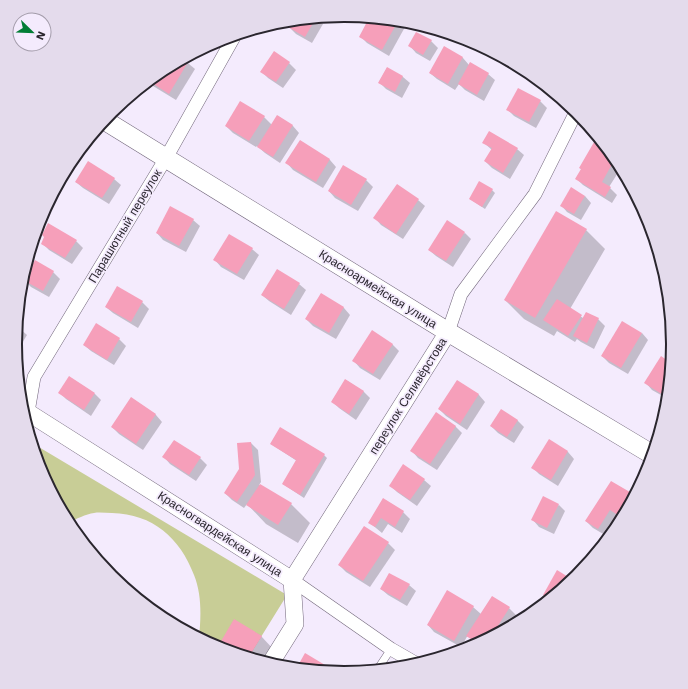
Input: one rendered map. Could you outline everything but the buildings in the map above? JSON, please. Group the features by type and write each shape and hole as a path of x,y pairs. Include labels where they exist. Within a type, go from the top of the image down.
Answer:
{"main road":[{"name":"Красноармейская улица","path":"110,124 448,332 647,452"}],"street":[{"name":"Парашютный переулок","path":"27,403 34,377 166,158 230,44"},
{"name":"переулок Селивёрстова","path":"292,580 448,332 461,294 535,194 573,118"},
{"name":"Красногвардейская улица","path":"30,416 292,580 391,649 409,660"},
{"path":"273,658 294,624 292,580"}],"lane":[{"path":"381,665 391,649"}],"green space":[{"path":"39,447 287,595 251,653 221,642 199,632 200,606 197,583 181,550 173,539 163,530 152,523 127,514 98,513 74,520 65,505 55,487"}]}
